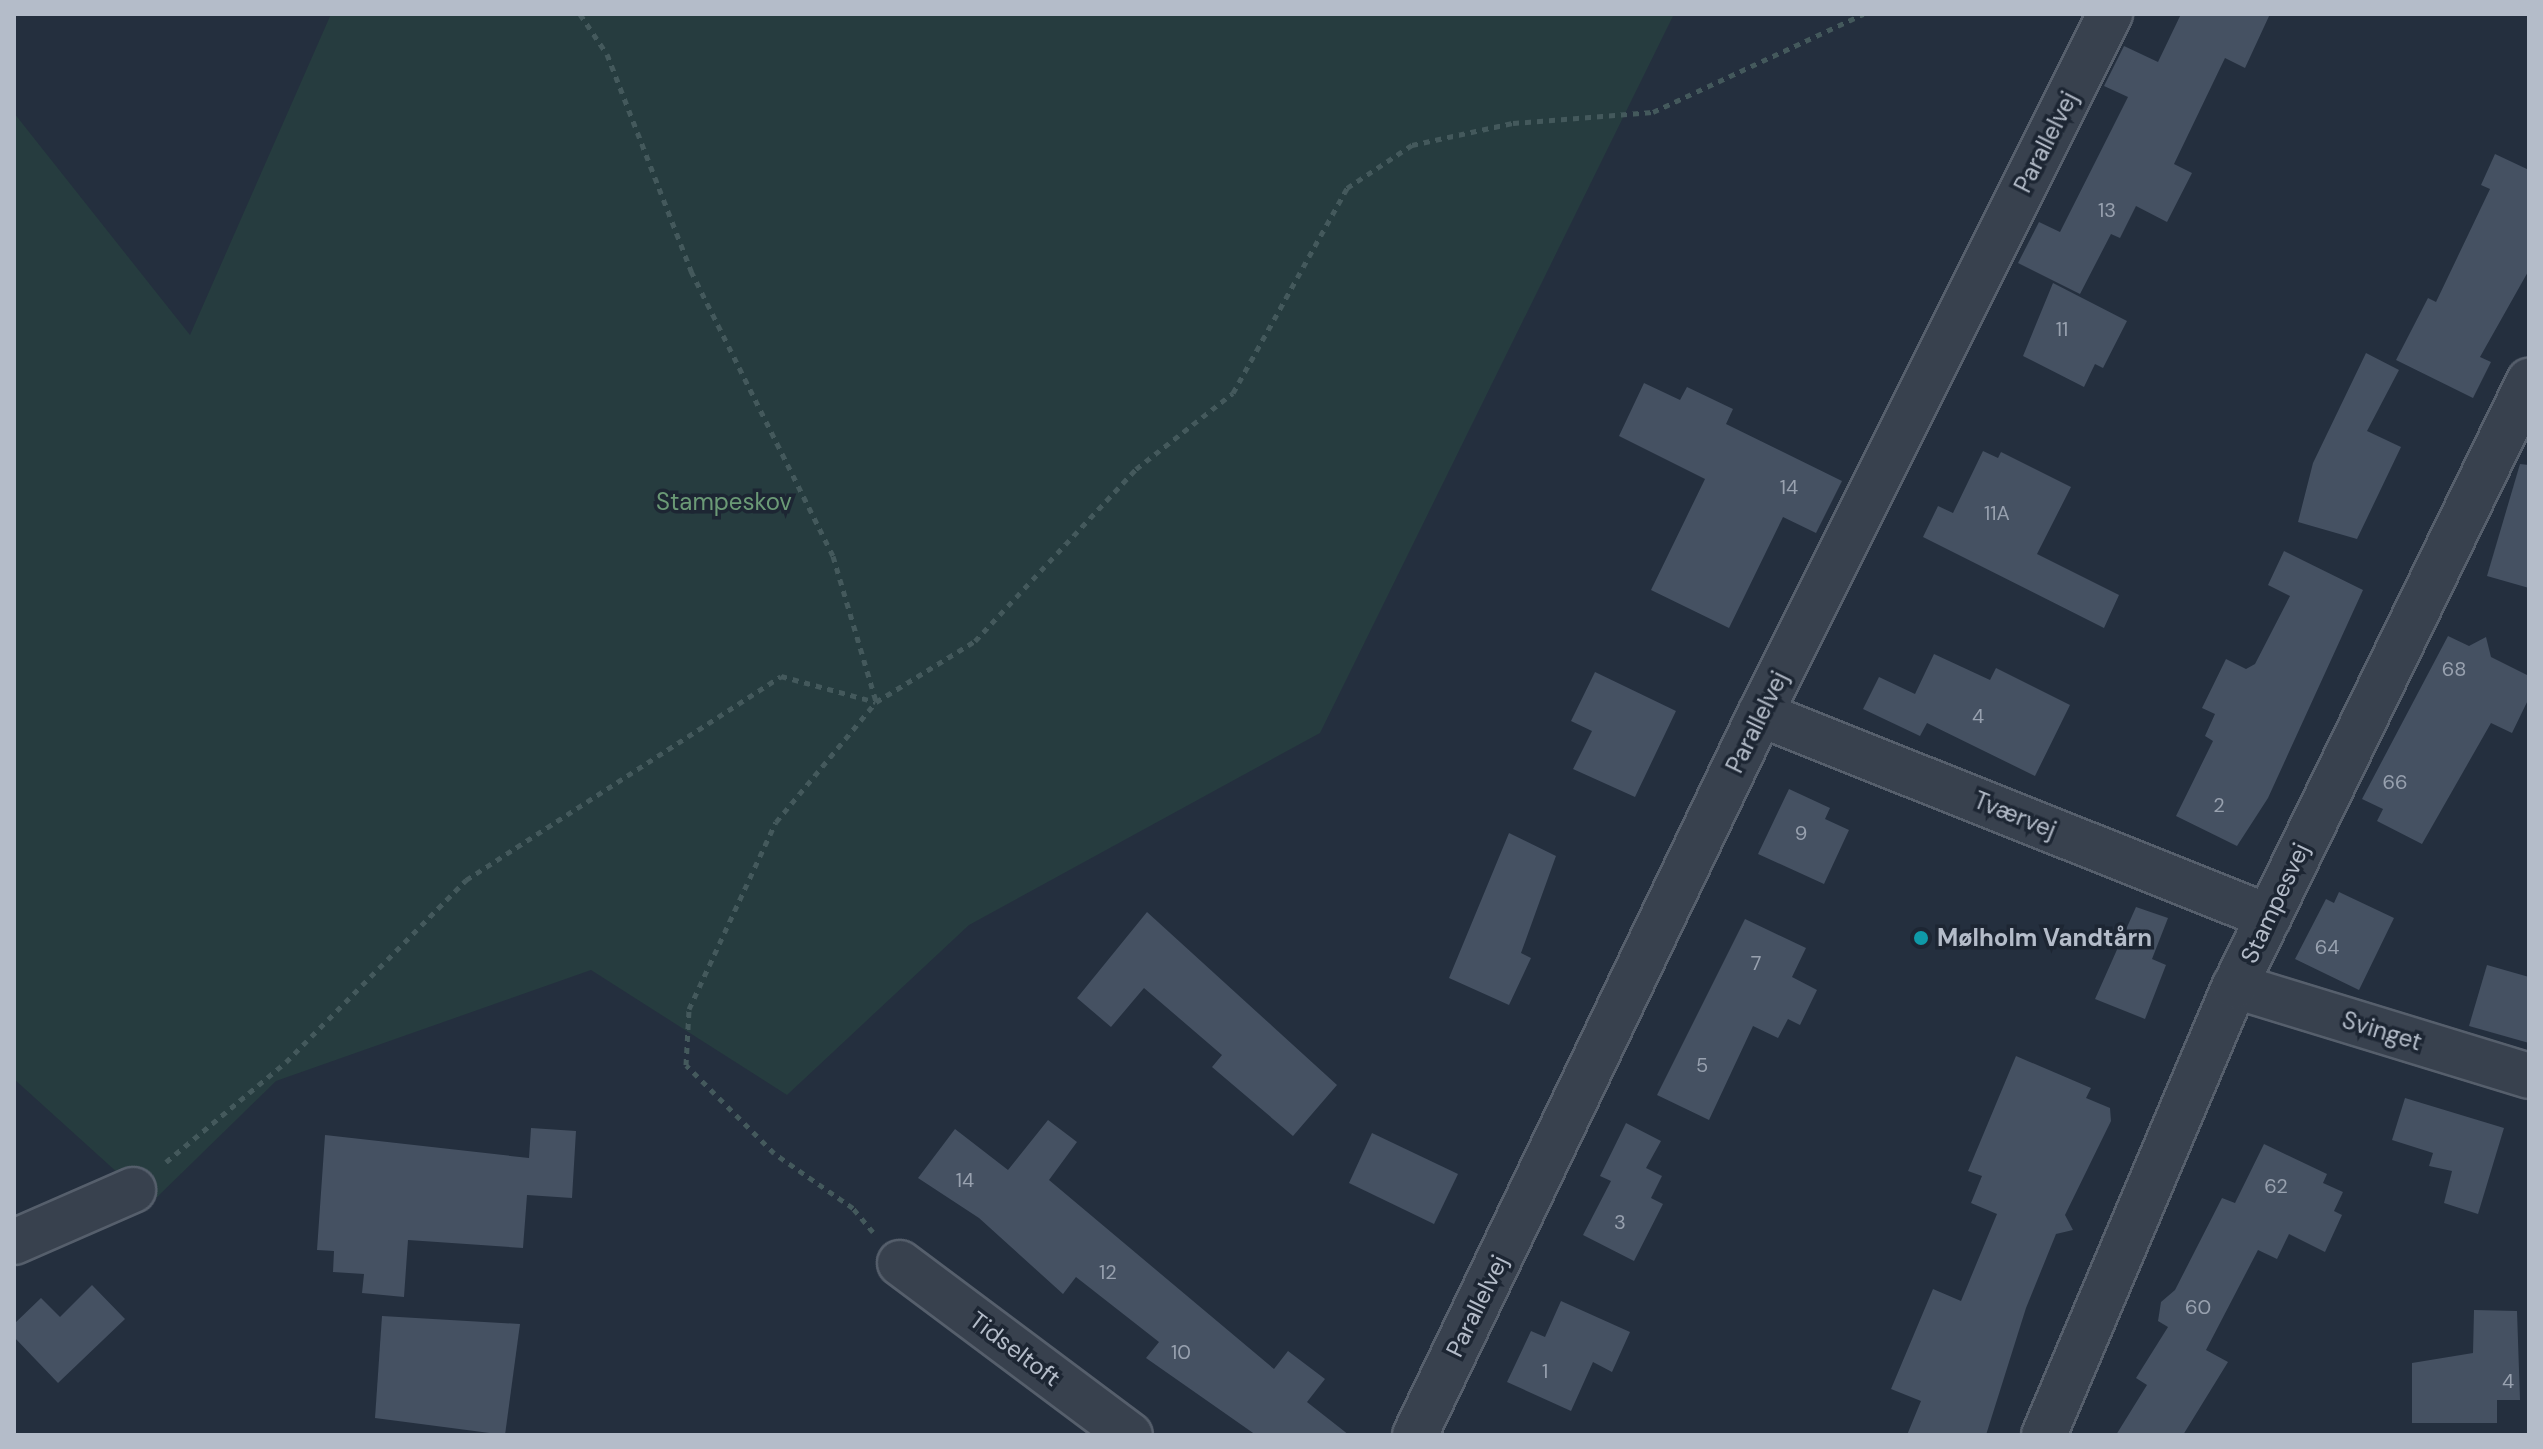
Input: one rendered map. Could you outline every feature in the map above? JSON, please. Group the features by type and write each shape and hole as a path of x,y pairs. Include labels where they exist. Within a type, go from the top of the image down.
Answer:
{"street":[{"name":"Parallelvej","path":"1415,1435 1760,714 2110,14"},
{"name":"Stampesvej","path":"2044,1435 2235,986 2529,381"},
{"name":"Tværvej","path":"1760,714 2269,917"},
{"name":"Svinget","path":"2235,986 2529,1076"},
{"path":"14,1242 133,1190"},
{"name":"Tidseltoft","path":"900,1263 1130,1435"}],"path":[{"path":"580,14 607,54 691,271 833,556 876,702"},
{"path":"900,1263 853,1208 774,1153 686,1065 689,1009 776,822 876,702 975,641 1136,469 1233,393 1347,188 1412,145 1513,123 1653,112 1863,14"},
{"path":"133,1190 286,1062 466,880 781,676 876,702"}],"green space":[{"name":"Stampeskov","path":"331,14 1674,14 1320,733 969,925 787,1095 591,970 276,1081 151,1203 14,1079 14,113 190,335"}],"building":[{"path":"2181,14 2270,14 2245,68 2225,58 2174,164 2192,173 2167,222 2136,206 2120,238 2111,234 2080,294 2018,263 2039,222 2060,232 2128,97 2104,86 2124,46 2158,62"},
{"path":"2495,154 2529,170 2529,270 2480,357 2491,362 2473,398 2396,360 2428,298 2436,302 2490,189 2481,185"},
{"path":"2053,283 2127,321 2103,368 2095,364 2084,387 2023,356"},
{"path":"2366,353 2399,370 2367,431 2401,447 2357,539 2298,522 2313,463"},
{"path":"1644,383 1680,400 1687,387 1733,409 1726,424 1842,481 1816,533 1783,517 1729,628 1651,590 1705,479 1619,436"},
{"path":"1983,451 1998,458 2001,452 2071,487 2037,554 2119,595 2104,628 1923,537 1938,506 1953,513"},
{"path":"2520,464 2529,465 2529,588 2487,576"},
{"path":"2284,551 2363,590 2268,798 2237,846 2176,816 2213,741 2205,736 2215,714 2202,708 2226,659 2246,669 2255,664 2290,596 2268,585"},
{"path":"2448,636 2469,646 2486,637 2491,657 2529,676 2529,698 2512,733 2491,723 2422,844 2377,821 2383,809 2362,799"},
{"path":"1934,654 1990,680 1996,668 2070,705 2035,776 1927,723 1920,736 1863,709 1879,677 1915,694"},
{"path":"1595,672 1676,711 1635,797 1573,769 1592,731 1571,721"},
{"path":"1789,789 1830,808 1825,819 1849,830 1824,884 1758,854"},
{"path":"1509,833 1556,856 1521,953 1531,958 1509,1005 1449,978"},
{"path":"2339,892 2394,918 2359,990 2295,959 2326,899 2334,903"},
{"path":"2136,907 2168,918 2152,959 2166,965 2145,1019 2095,999"},
{"path":"1147,912 1337,1085 1293,1136 1212,1067 1222,1055 1144,988 1111,1027 1077,998"},
{"path":"1745,919 1806,948 1792,977 1817,990 1800,1025 1788,1019 1778,1038 1753,1026 1709,1120 1657,1095"},
{"path":"2487,965 2529,977 2529,1043 2469,1026"},
{"path":"2016,1056 2091,1088 2086,1098 2110,1108 2111,1121 2065,1215 2073,1230 2056,1234 2026,1308 1986,1435 1907,1435 1921,1401 1891,1389 1933,1289 1961,1301 1997,1214 1971,1203 1982,1176 1968,1171"},
{"path":"2405,1098 2504,1128 2478,1214 2444,1203 2452,1171 2429,1166 2433,1153 2392,1140"},
{"path":"1048,1120 1077,1142 1049,1180 1274,1369 1288,1351 1325,1379 1307,1402 1349,1435 1256,1435 1146,1358 1159,1342 1076,1277 1063,1294 979,1218 918,1178 955,1129 1008,1170"},
{"path":"1626,1123 1661,1141 1646,1168 1662,1176 1651,1198 1663,1204 1634,1261 1583,1235 1611,1181 1600,1176"},
{"path":"531,1128 576,1131 572,1198 527,1195 523,1248 408,1240 404,1297 362,1293 364,1274 333,1272 334,1251 317,1250 325,1135 529,1158"},
{"path":"1372,1133 1458,1174 1434,1224 1349,1183"},
{"path":"2264,1144 2327,1174 2323,1183 2343,1192 2334,1211 2342,1215 2325,1252 2289,1234 2277,1259 2258,1250 2206,1350 2228,1362 2183,1435 2116,1435 2147,1385 2136,1378 2168,1327 2158,1321 2161,1302 2175,1290 2222,1198 2235,1203"},
{"path":"92,1285 125,1319 58,1383 14,1337 14,1324 41,1298 60,1317"},
{"path":"1561,1301 1630,1332 1612,1372 1593,1362 1571,1411 1507,1382 1531,1331 1545,1337"},
{"path":"2474,1310 2517,1311 2520,1400 2497,1400 2497,1423 2412,1423 2412,1363 2473,1353"},
{"path":"382,1316 520,1324 505,1435 375,1418"}],"place":[{"name":"Mølholm Vandtårn","path":"1921,938"}]}
